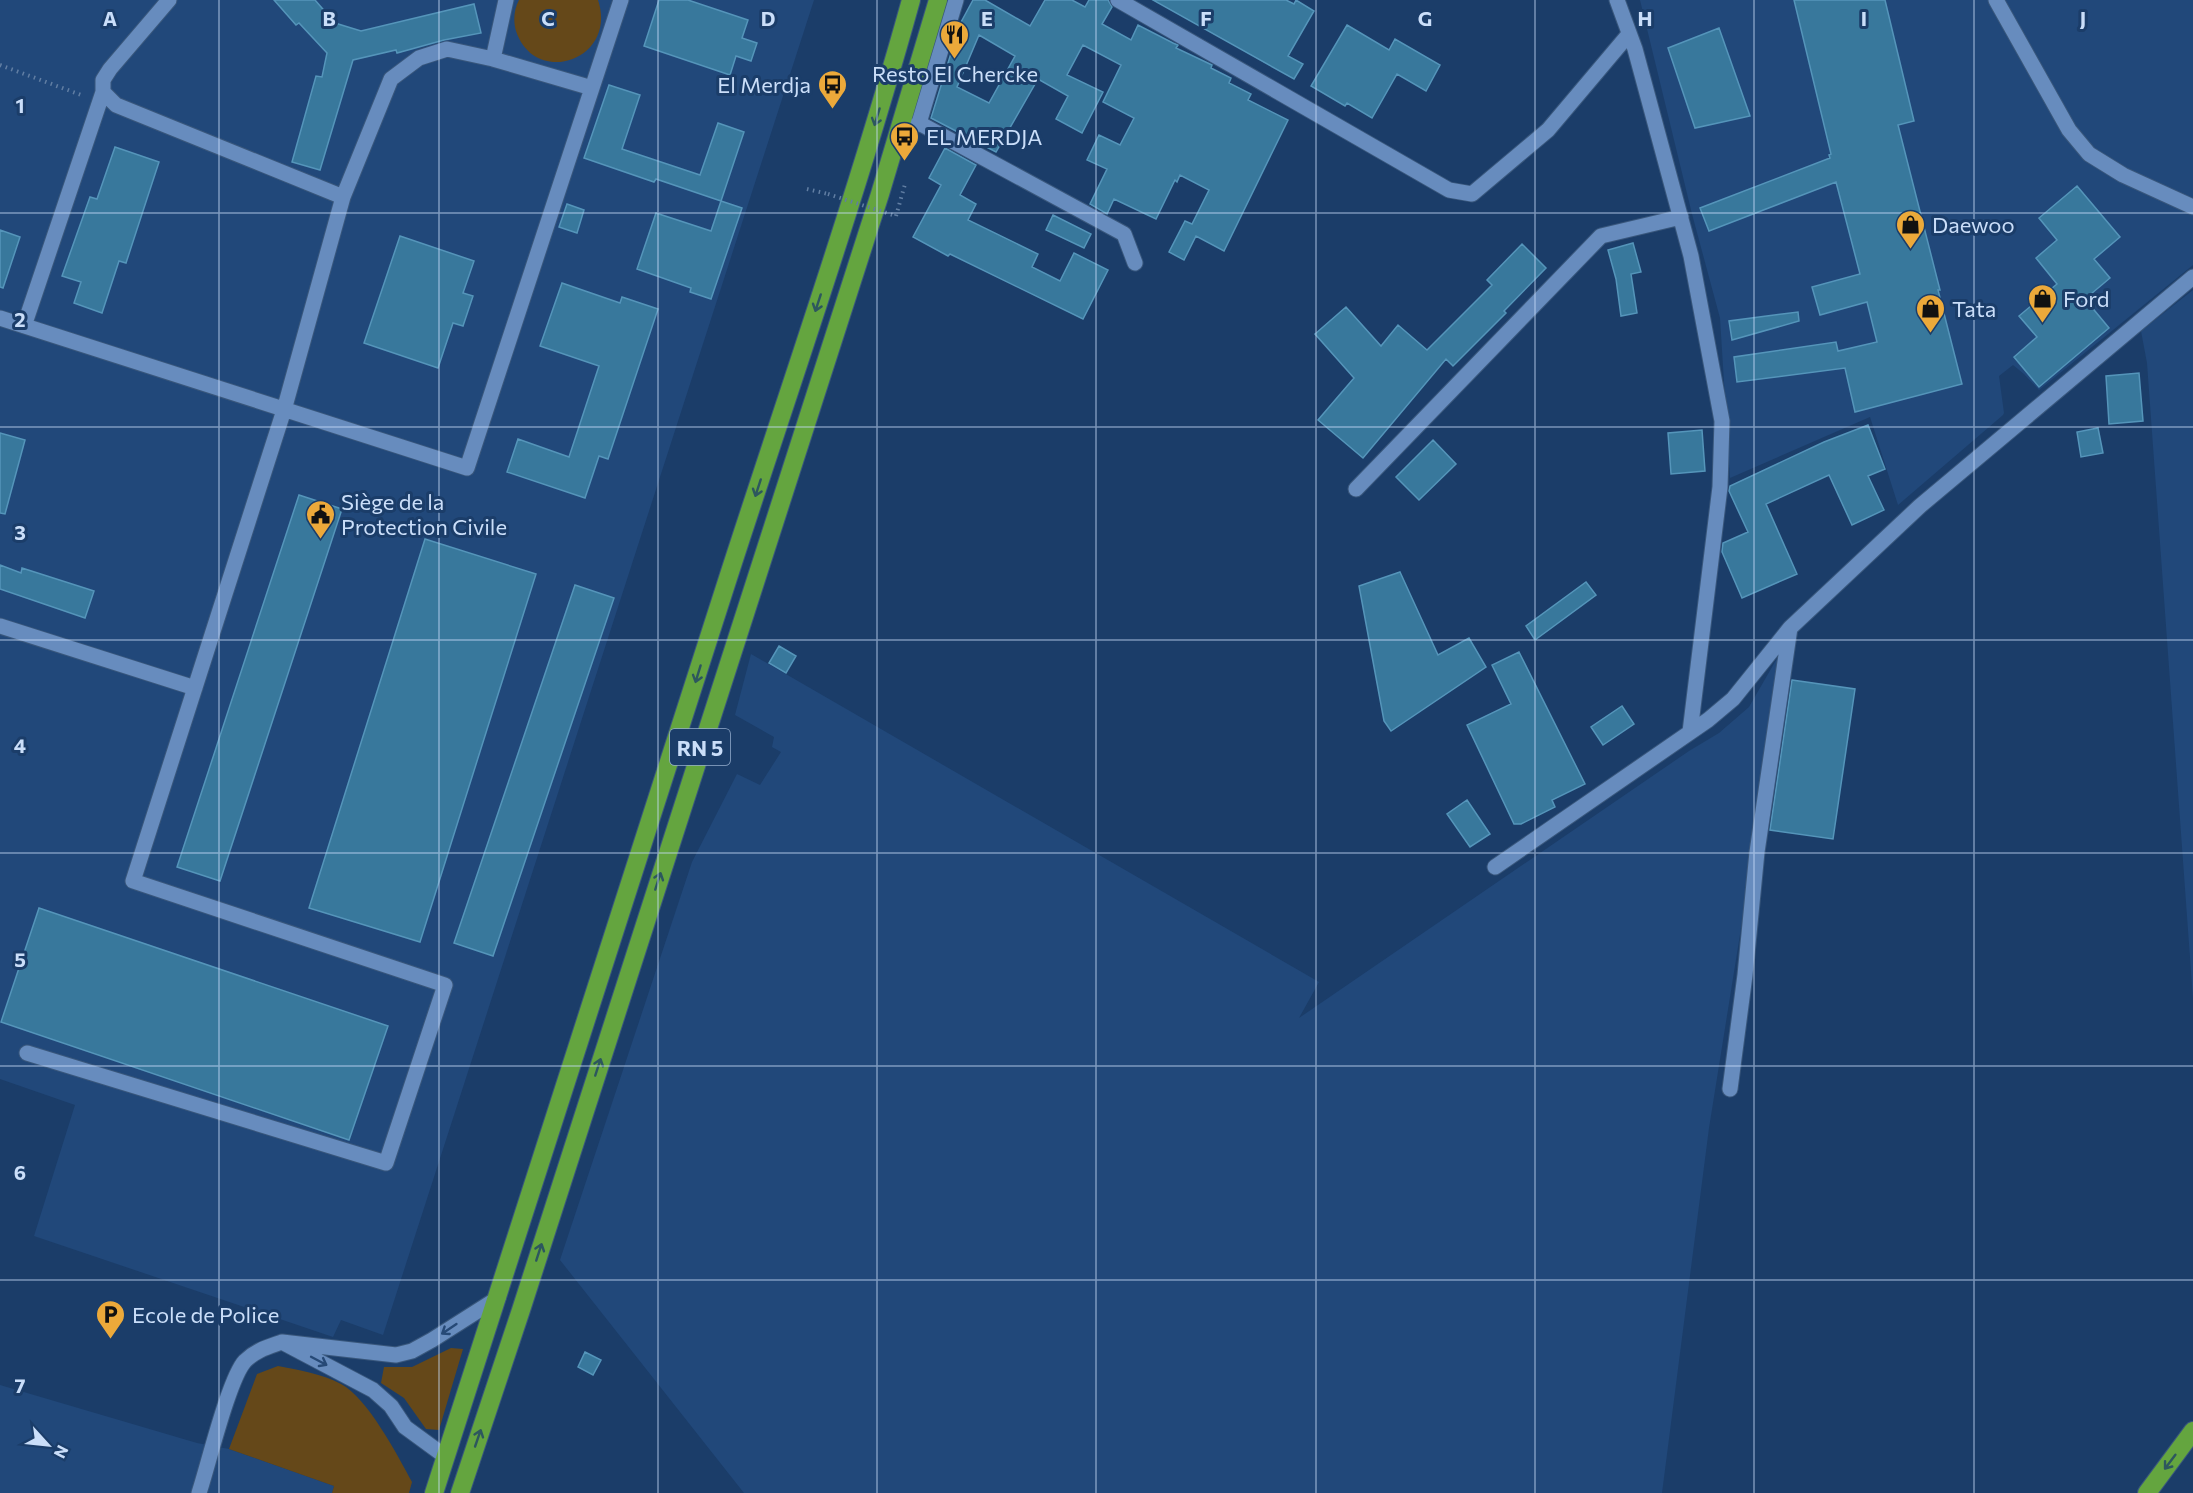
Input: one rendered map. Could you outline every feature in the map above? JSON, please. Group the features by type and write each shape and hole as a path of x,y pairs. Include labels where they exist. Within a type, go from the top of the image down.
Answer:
{"highway":[{"name":"RN 5","path":"434,1493 855,190 911,0"},
{"name":"RN 5","path":"460,1493 528,1288 896,138 938,0"},
{"path":"2147,1493 2193,1431"},
{"path":"446,1457 469,1464"}],"street":[{"path":"24,326 103,92 103,80 169,0"},
{"path":"493,59 506,0"},
{"path":"0,318 467,468 621,0"},
{"path":"896,138 919,123 956,0"},
{"path":"1118,0 1449,190 1472,194 1548,130 1629,34"},
{"path":"1617,0 1629,34 1691,256 1722,421 1720,487 1690,732"},
{"path":"1996,0 2069,130 2089,154 2123,176 2193,207"},
{"path":"27,1053 386,1163 445,985 133,881 284,410 344,197 391,79 419,58 447,49 493,59 592,88"},
{"path":"103,92 116,105 344,197"},
{"path":"919,123 1124,234 1134,263"},
{"path":"1356,489 1601,236 1681,217"},
{"path":"1495,867 1690,732 1733,699 1790,628 1920,506 2193,277"},
{"path":"0,626 195,688"},
{"path":"1730,1089 1745,975 1757,852 1790,628"},
{"path":"199,1493 234,1382 244,1363 258,1350 282,1342 396,1355 412,1352 498,1298"},
{"path":"282,1342 373,1390 391,1406 405,1427 446,1457"}],"path":[{"path":"0,65 85,97 103,92"},
{"path":"807,189 896,216 905,184"}],"shaded area":[{"name":"Siège de la Protection Civile","path":"0,0 814,0 383,1335 341,1320 333,1337 34,1236 75,1105 0,1079"},
{"path":"519,0 598,0 601,21 596,38 586,51 572,59 556,62 540,59 526,48 516,31 514,15"},
{"path":"1640,0 2193,0 2193,265 2039,390 2013,365 1999,376 2003,415 1898,505 1870,417 1730,478 1720,318"},
{"path":"2193,290 2193,999 2147,363 2141,331"},
{"path":"1787,641 1709,1128 1662,1493 744,1493 560,1260 692,862 737,774 760,785 781,752 772,747 774,737 735,715 751,654 1319,982 1299,1018 1689,751 1719,733 1749,707"},
{"path":"451,1348 463,1349 439,1430 426,1429 404,1398 381,1383 384,1367 412,1367"},
{"path":"278,1366 326,1378 351,1391 371,1414 399,1458 412,1482 409,1493 332,1493 334,1486 229,1449 257,1374"},
{"path":"0,1385 197,1443 229,1449 334,1486 332,1493 0,1493"}],"building":[{"path":"274,0 315,0 335,23 361,31 474,4 481,33 397,53 396,50 353,60 320,170 292,162 316,76 322,77 327,53 299,23 296,25"},
{"path":"659,0 688,0 748,20 742,38 757,43 751,61 736,56 730,75 644,46"},
{"path":"973,0 985,0 1030,26 1045,0 1072,0 1085,7 1089,0 1108,0 1112,7 1102,24 1131,40 1138,25 1178,45 1176,48 1212,65 1211,68 1231,78 1229,83 1251,94 1248,100 1288,120 1224,251 1196,236 1184,260 1169,252 1185,221 1192,224 1209,190 1180,175 1177,182 1175,180 1156,219 1114,199 1107,214 1090,204 1107,169 1087,160 1099,135 1120,145 1134,118 1103,102 1121,65 1083,45 1067,75 1103,92 1082,133 1056,119 1068,96 1038,79 996,152 931,118 960,24","holes":["979,35 1015,56 989,103 957,87"]},
{"path":"1153,0 1286,0 1294,4 1296,0 1314,11 1288,56 1303,64 1294,79"},
{"path":"1794,0 1885,0 1914,121 1898,125 1962,384 1855,412 1845,368 1737,382 1734,357 1836,342 1838,351 1877,342 1867,302 1820,315 1812,287 1860,274 1836,182 1709,231 1700,208 1830,158 1831,154"},
{"path":"1347,25 1389,50 1395,39 1440,65 1426,91 1397,74 1372,118 1347,103 1345,106 1311,86"},
{"path":"1719,28 1750,116 1695,128 1668,48"},
{"path":"609,85 640,95 622,149 700,175 718,123 744,132 721,201 656,179 654,182 584,158"},
{"path":"115,147 159,162 126,263 119,261 102,313 74,303 81,282 62,276 90,197 97,199"},
{"path":"945,148 976,165 960,195 976,204 968,220 1038,254 1032,267 1060,281 1074,253 1108,270 1083,319 950,254 948,256 913,237 941,185 929,178"},
{"path":"2077,186 2120,237 2094,259 2110,278 2085,299 2109,328 2039,387 2014,357 2037,337 2019,316 2057,284 2036,258 2057,240 2039,218"},
{"path":"721,201 742,208 711,299 690,292 691,288 637,269 656,213 711,231"},
{"path":"567,204 584,210 577,233 559,227"},
{"path":"1053,215 1091,234 1084,248 1046,230"},
{"path":"0,230 20,237 3,288 0,287"},
{"path":"400,236 474,261 463,293 473,296 463,326 453,323 438,368 364,343"},
{"path":"1633,243 1641,272 1631,274 1637,313 1621,316 1616,279 1608,250"},
{"path":"1522,244 1546,268 1504,311 1506,313 1453,366 1446,359 1363,458 1318,420 1354,378 1315,334 1346,307 1381,346 1398,325 1427,350 1492,285 1487,280"},
{"path":"562,283 620,303 622,297 658,309 608,459 599,456 585,498 507,472 518,439 569,457 599,366 540,346"},
{"path":"1798,312 1799,321 1732,340 1729,321"},
{"path":"2139,373 2143,421 2109,424 2106,376"},
{"path":"1868,425 1885,469 1868,476 1884,510 1852,525 1829,475 1766,504 1797,574 1742,598 1722,552 1723,543 1748,532 1729,491 1730,486 1824,442"},
{"path":"2098,428 2103,453 2081,457 2077,432"},
{"path":"1702,430 1705,471 1671,474 1668,433"},
{"path":"0,433 25,440 5,514 0,513"},
{"path":"1433,440 1456,464 1419,500 1396,477"},
{"path":"299,495 342,509 220,881 177,867"},
{"path":"425,539 536,574 420,942 309,908"},
{"path":"0,565 21,573 22,568 94,591 85,618 0,589"},
{"path":"1400,572 1438,655 1469,638 1486,667 1391,731 1384,721 1359,586"},
{"path":"1586,582 1596,595 1535,640 1526,626"},
{"path":"575,585 614,598 493,956 454,943"},
{"path":"779,646 796,656 786,673 769,663"},
{"path":"1519,652 1585,784 1552,800 1555,807 1521,824 1514,824 1467,725 1511,704 1492,665"},
{"path":"1792,680 1855,689 1833,839 1770,830"},
{"path":"1622,706 1634,724 1603,745 1591,727"},
{"path":"1467,800 1490,834 1470,847 1447,814"},
{"path":"39,908 388,1026 349,1140 1,1022"},
{"path":"585,1352 601,1360 593,1375 578,1367"}],"place":[{"name":"Resto El Chercke","path":"955,60"},
{"name":"El Merdja","path":"832,110"},
{"name":"EL MERDJA","path":"905,162"},
{"name":"Daewoo","path":"1911,250"},
{"name":"Ford","path":"2042,324"},
{"name":"Tata","path":"1931,334"},
{"name":"Siège de la Protection Civile","path":"320,540"},
{"name":"Ecole de Police","path":"111,1340"}]}
